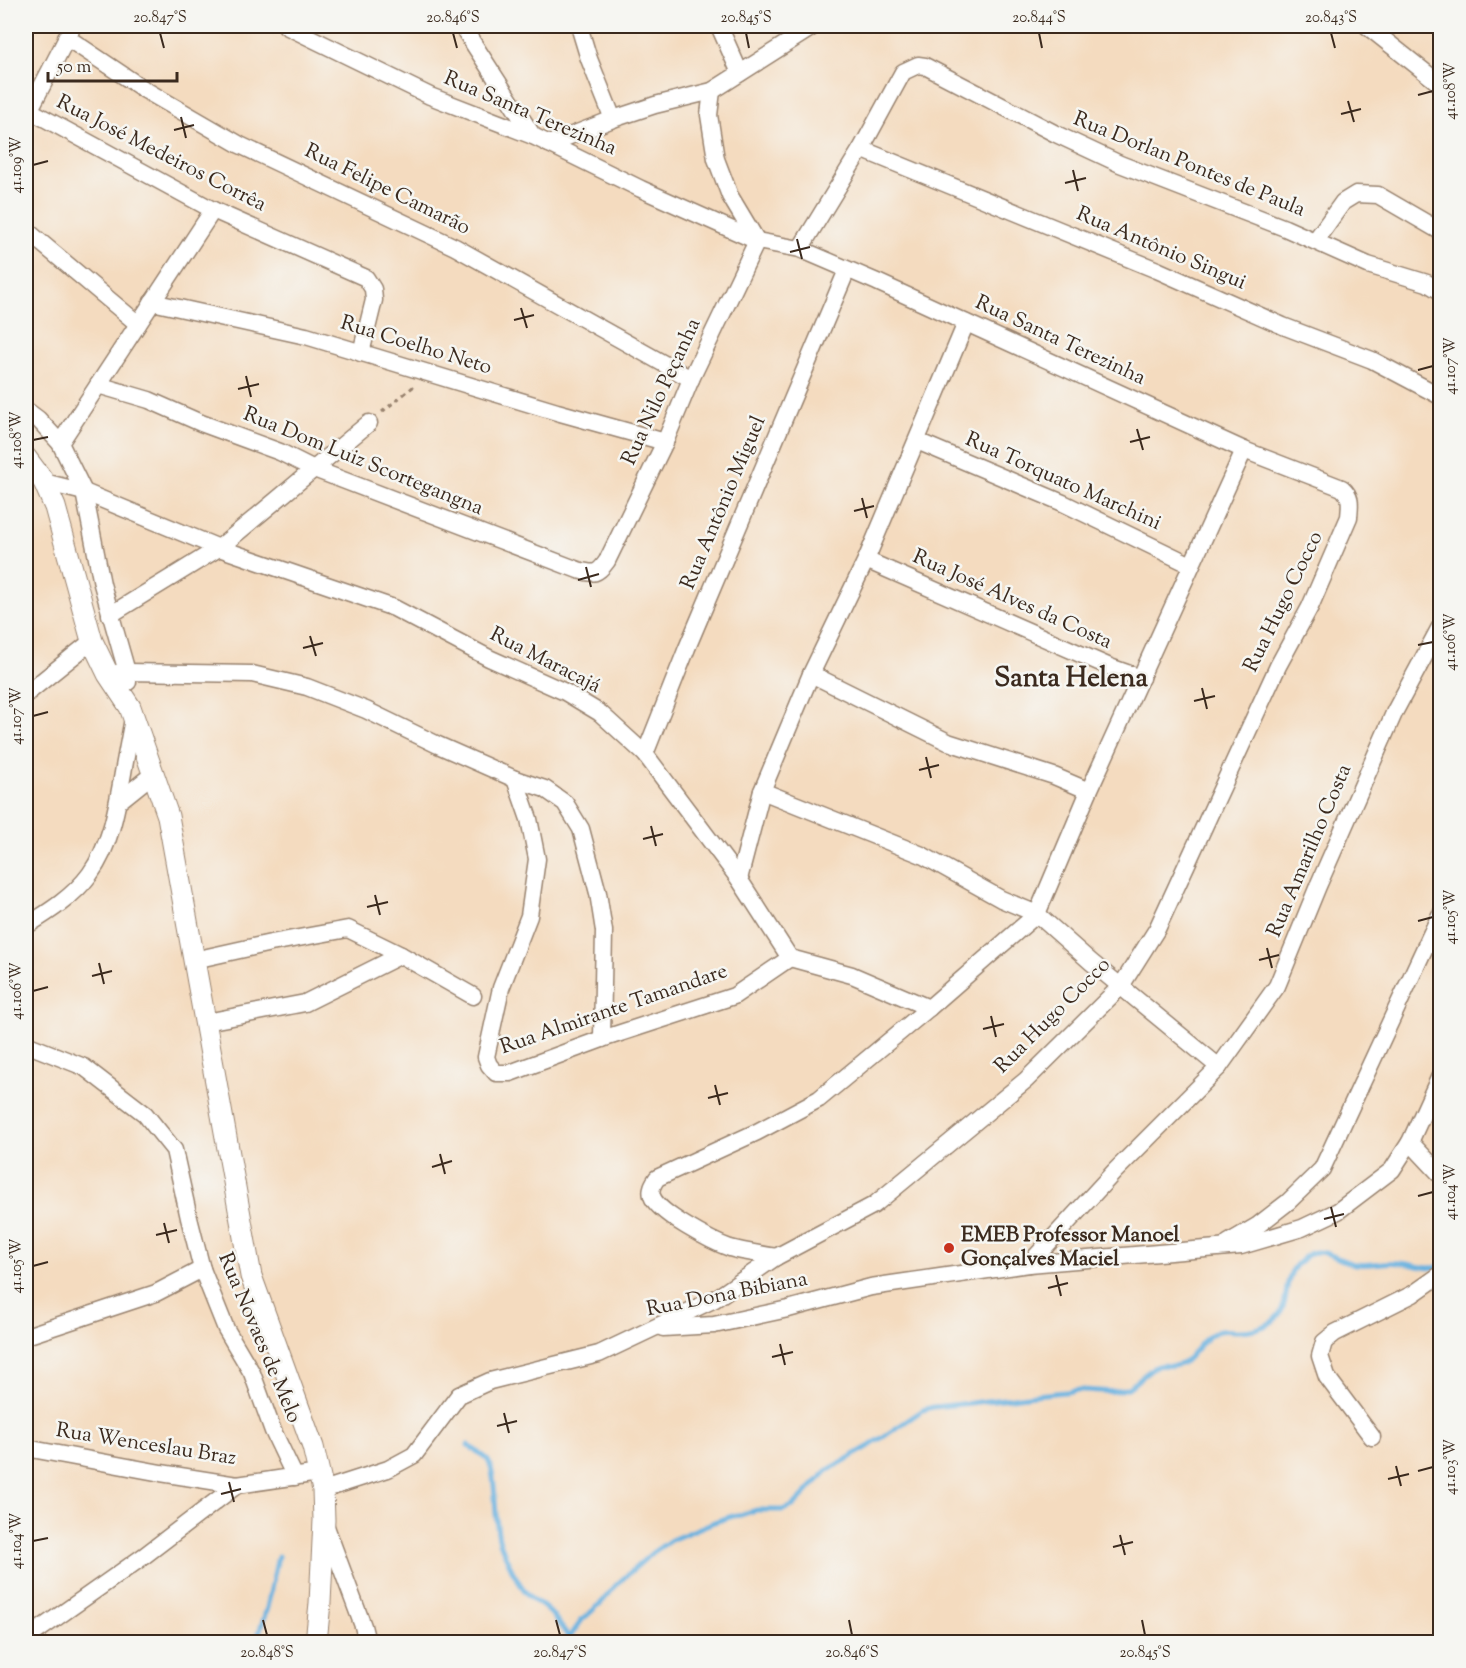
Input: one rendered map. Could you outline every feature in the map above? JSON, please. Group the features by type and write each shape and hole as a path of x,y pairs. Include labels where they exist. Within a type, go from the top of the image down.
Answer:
{"street":[{"name":"Rua Santa Terezinha","path":"286,26 430,96 533,136 641,189 757,241 800,249 1244,450 1342,488"},
{"path":"462,26 533,136"},
{"path":"579,26 589,59 613,119"},
{"path":"718,26 740,74"},
{"path":"549,144 655,105 712,91 814,26"},
{"path":"1367,26 1440,84"},
{"path":"27,113 69,31"},
{"name":"Rua Felipe Camarão","path":"69,31 145,90 240,145 455,247 691,379"},
{"name":"Rua Dorlan Pontes de Paula","path":"861,149 903,72 918,65 925,66 1056,134 1120,164 1274,224 1368,265 1427,283 1440,291"},
{"path":"712,91 709,115 716,159 730,196 757,241"},
{"name":"Rua José Medeiros Corrêa","path":"27,113 213,210 366,278 373,289 374,300 361,353"},
{"path":"800,249 861,149"},
{"name":"Rua Antônio Singui","path":"861,149 1157,270 1283,326 1372,360 1440,396"},
{"path":"1315,242 1343,202 1356,194 1378,195 1440,231"},
{"path":"60,443 213,210"},
{"path":"26,230 138,324"},
{"name":"Rua Nilo Peçanha","path":"607,561 757,241"},
{"name":"Rua Antônio Miguel","path":"645,754 687,648 847,270"},
{"name":"Rua Coelho Neto","path":"152,302 306,336 557,412 665,441"},
{"path":"739,879 762,791 811,674 866,560 966,323"},
{"name":"Rua Dom Luiz Scortegangna","path":"98,385 149,400 201,423 280,452 314,469 578,570 592,573 600,571 607,561"},
{"path":"26,410 38,419 60,443 84,492 110,615 117,673 168,816 251,1276 314,1447 321,1481 324,1520 316,1642"},
{"path":"110,615 219,548 369,423"},
{"name":"Rua Torquato Marchini","path":"917,441 1062,503 1191,565"},
{"path":"776,1257 729,1247 686,1226 656,1204 651,1188 657,1178 757,1132 819,1099 1037,914 1089,791 1244,450"},
{"path":"26,458 44,482 55,507 92,641 117,673"},
{"name":"Rua Maracajá","path":"44,482 84,492 219,548 394,608 489,658 565,692 600,713 645,754 739,879 790,958"},
{"name":"Rua Hugo Cocco","path":"653,1328 715,1299 776,1257 874,1205 1026,1080 1121,986 1157,929 1278,666 1314,597 1349,517 1348,494 1342,488"},
{"name":"Rua José Alves da Costa","path":"866,560 1110,667 1141,678"},
{"name":"Rua Amarilho Costa","path":"1029,1264 1114,1171 1219,1067 1277,986 1395,711 1440,627"},
{"path":"26,694 92,641"},
{"path":"117,673 252,675 307,687 366,710 515,779 545,789 565,803 581,829 604,931 602,1039"},
{"path":"811,674 948,742 1054,776 1089,791"},
{"path":"26,926 68,898 90,874 102,855 118,802 132,713"},
{"path":"118,802 153,774"},
{"name":"Rua Almirante Tamandare","path":"515,779 529,819 537,859 529,916 501,988 486,1057 496,1073 510,1074 602,1039 734,996 790,958"},
{"path":"762,791 922,855 1001,899 1037,914 1091,962 1219,1067"},
{"path":"1219,1247 1257,1226 1288,1202 1322,1169 1440,915"},
{"path":"194,960 348,929 401,955 473,996"},
{"path":"206,1022 306,1003 401,955"},
{"path":"790,958 852,975 929,1008"},
{"name":"Rua Novaes de Melo","path":"26,1044 84,1067 145,1114 174,1150 202,1269 226,1329 252,1373 273,1431 295,1477"},
{"name":"Rua Dona Bibiana","path":"295,1477 321,1481 388,1469 414,1455 459,1395 490,1381 599,1354 653,1328 714,1325 872,1287 1029,1264 1241,1246 1302,1228 1338,1211 1392,1170 1410,1142 1440,1076"},
{"path":"1410,1142 1440,1174"},
{"path":"26,1336 156,1293 202,1269"},
{"path":"1372,1437 1327,1377 1320,1356 1324,1342 1335,1333 1413,1294 1440,1275"},
{"name":"Rua Wenceslau Braz","path":"26,1448 237,1485 295,1477"},
{"path":"26,1639 144,1556 237,1485"},
{"path":"324,1520 363,1626 366,1642"}],"path":[{"path":"369,423 429,374"}],"waterway":[{"path":"566,1642 582,1620 617,1584 652,1553 671,1540 733,1516 756,1510 783,1510 793,1506 828,1470 868,1447 923,1410 1076,1390 1109,1391 1128,1388 1157,1366 1176,1366 1183,1363 1216,1332 1252,1330 1273,1321 1283,1308 1292,1271 1311,1253 1322,1252 1355,1264 1394,1263 1425,1268 1440,1266"},
{"path":"468,1445 487,1459 490,1466 493,1475 500,1542 519,1583 532,1599 553,1616 569,1638"},
{"path":"256,1642 267,1608 278,1556"}],"place":[{"name":"EMEB Professor Manoel Gonçalves Maciel","path":"949,1248"}],"district":[{"name":"Santa Helena","path":"1071,679"}]}
